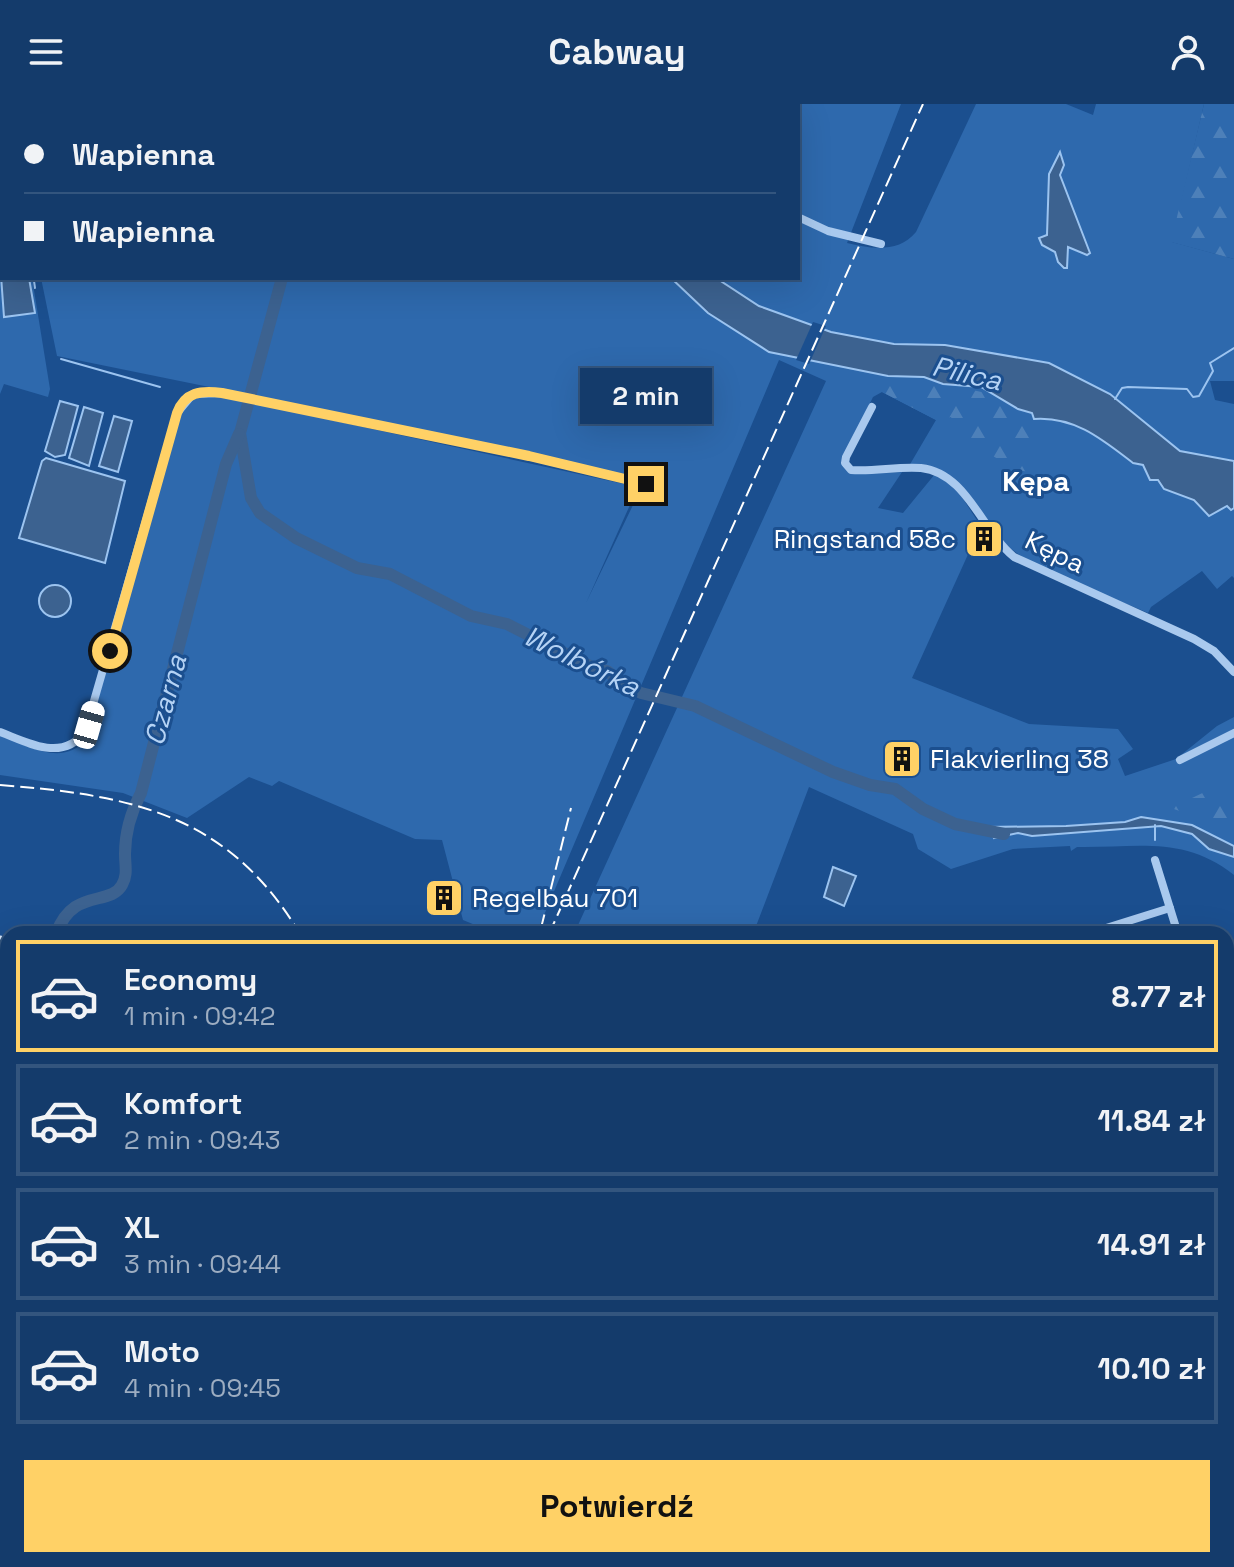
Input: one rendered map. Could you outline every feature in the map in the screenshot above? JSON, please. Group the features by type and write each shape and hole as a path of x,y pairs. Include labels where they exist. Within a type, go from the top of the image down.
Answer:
{"street":[{"path":"800,218 828,231 881,244"},
{"path":"0,732 58,750 72,745 85,732 179,407 193,394 222,393 529,456 646,484"},
{"name":"Kępa","path":"872,407 846,457 847,468 856,471 920,468 950,477 996,543 1014,557 1194,639 1214,651 1234,672"},
{"path":"1180,760 1234,733"},
{"path":"1155,860 1176,926"},
{"path":"1113,926 1170,908"}],"green space":[{"path":"800,104 901,104 847,243 884,248 909,239 916,232 976,104 1066,104 1093,115 1096,104 1204,104 1172,242 1234,259 1234,381 1210,381 1215,400 1234,404 1234,578 1232,576 1217,589 1202,571 1151,607 1148,613 1032,562 1003,541 959,483 929,467 909,466 936,420 882,392 873,397 842,462 851,474 902,472 878,508 903,513 935,474 956,488 984,531 970,550 912,678 1029,724 1118,729 1133,749 1118,759 1125,776 1176,759 1217,726 1234,717 1234,875 1197,854 1159,846 1077,847 1071,851 1070,846 1013,849 951,869 918,849 913,834 809,787 756,926 578,926 826,381 779,360 539,926 478,926 463,920 442,840 415,839 279,781 272,786 249,777 187,818 123,793 0,775 0,735 34,749 57,753 78,747 87,738 176,425 185,407 198,398 211,394 638,487 586,603 644,482 530,452 57,356 41,280 800,280"},
{"path":"1204,104 1234,104 1234,259 1171,242"},
{"path":"0,280 32,280 50,389 48,397 4,384 0,394"},
{"path":"888,376 977,391 1002,402 1033,432 1030,472 1017,470 960,437 951,417 936,420 882,392"},
{"path":"1234,778 1234,830 1171,808"}],"water":[{"path":"1060,152 1064,165 1060,175 1090,253 1087,255 1068,247 1067,268 1058,262 1055,252 1042,245 1039,238 1047,235 1049,174"},
{"path":"1,280 29,280 35,313 4,317"},
{"name":"Pilica","path":"673,280 719,280 759,306 831,332 894,344 945,345 1049,363 1110,394 1180,451 1234,461 1234,508 1231,510 1227,506 1209,516 1194,500 1164,489 1158,480 1150,480 1143,465 1133,463 1088,431 1063,421 1034,419 1032,413 1018,409 981,387 943,384 924,377 888,376 769,352 708,313"},
{"path":"60,401 78,406 65,455 55,457 45,451"},
{"path":"84,407 103,413 89,466 69,458"},
{"path":"114,416 132,421 118,472 99,466"},
{"path":"46,458 125,481 105,563 19,538 42,461"},
{"path":"55,585 66,590 71,601 66,612 55,617 44,612 39,601 44,590"},
{"path":"1141,817 1192,825 1234,846 1234,857 1209,849 1192,834 1161,826 1032,836 1018,833 994,838 988,827 1066,826 1125,822"},
{"path":"833,867 856,876 844,906 824,897"}],"pier":[{"path":"813,322 826,326 809,364 796,360"}],"waterway":[{"name":"Wolbórka","path":"281,280 240,433 251,498 260,513 296,538 357,568 390,574 471,616 507,624 592,667 607,671 641,693 695,706 833,772 870,785 895,789 923,809 955,824 1004,834"},
{"path":"34,281 35,288"},
{"path":"1115,399 1122,388 1128,387 1187,389 1193,397 1199,396 1213,371 1210,363 1234,348"},
{"path":"61,359 160,387"},
{"name":"Czarna","path":"60,926 72,910 109,895 124,881 129,822 141,793 226,464 239,434"},
{"path":"1155,825 1155,840"}],"railway":[{"path":"553,926 923,104"},
{"path":"0,785 91,795 171,818 207,836 241,861 272,893 295,926"},
{"path":"542,926 571,808"}],"place":[{"name":"Ringstand 58c","path":"984,539"},
{"name":"Flakvierling 38","path":"902,759"},
{"name":"Regelbau 701","path":"444,898"}],"district":[{"name":"Kępa","path":"1036,481"}],"route":[{"path":"110,651 177,413 187,398 199,392 222,393 504,450 646,484"}]}
